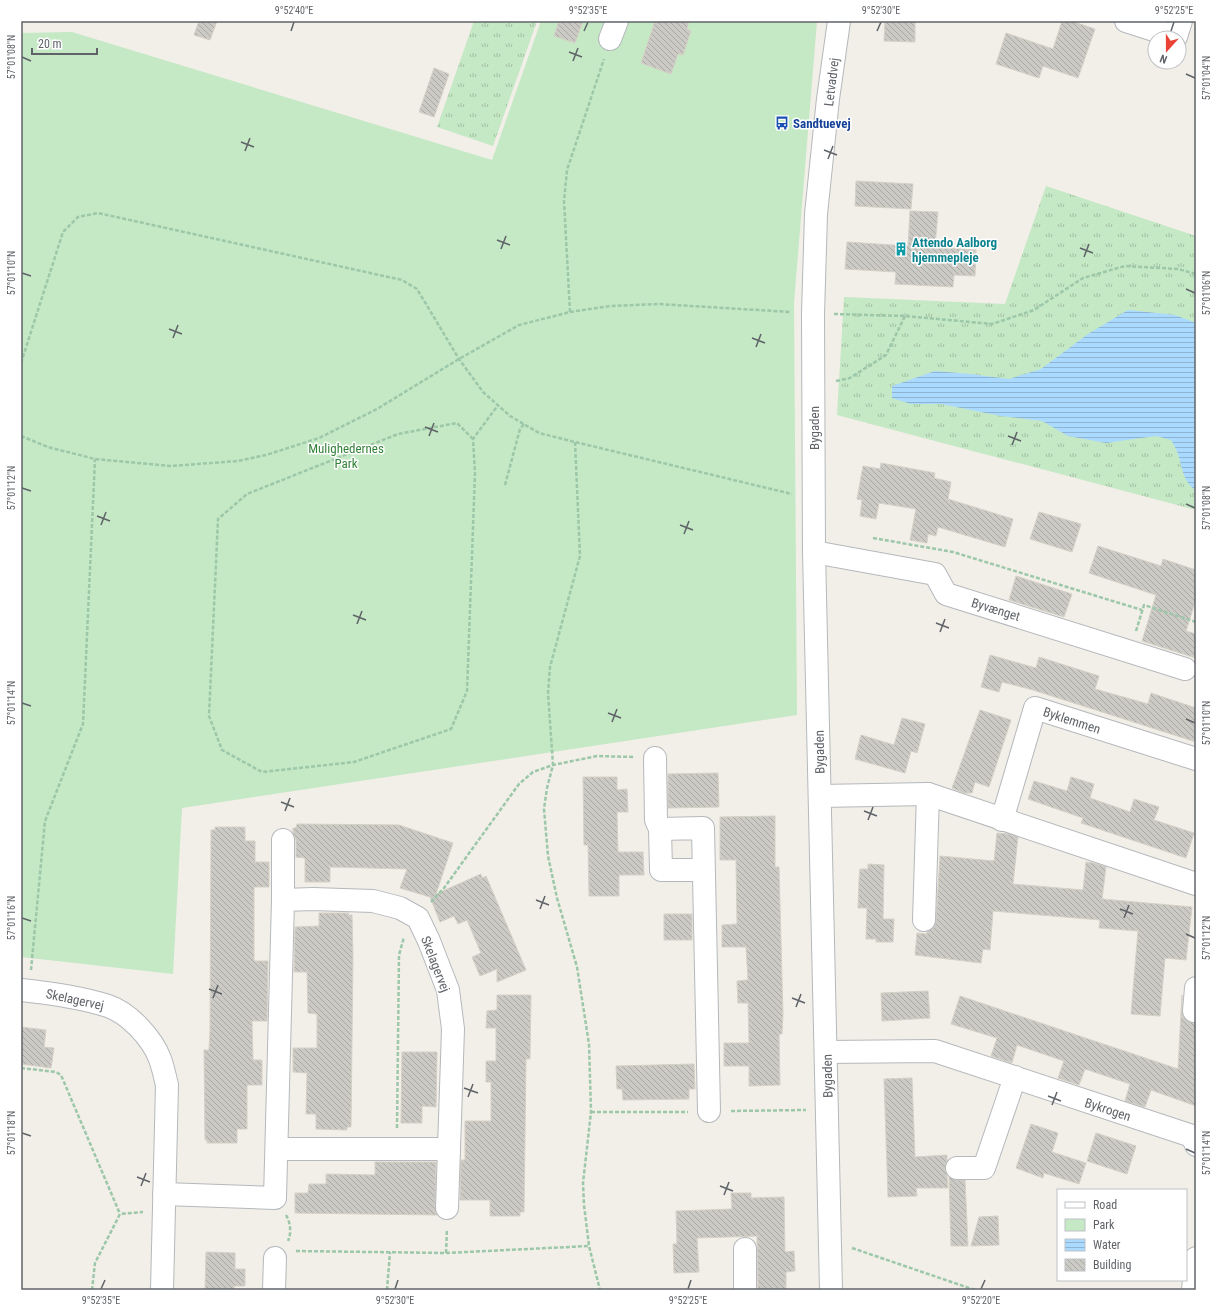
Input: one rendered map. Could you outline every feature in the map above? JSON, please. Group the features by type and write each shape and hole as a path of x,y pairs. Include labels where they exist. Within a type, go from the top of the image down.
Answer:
{"street":[{"name":"Letvadvej","path":"816,214 828,99 839,21"},
{"path":"1126,21 1176,37 1181,21"},
{"name":"Bygaden","path":"816,214 813,314 814,552 831,1290"},
{"name":"Byvænget","path":"814,552 935,574 946,594 1185,669"},
{"name":"Byklemmen","path":"1002,820 1035,708 1196,759"},
{"path":"655,758 656,820 660,829 661,870 703,870"},
{"path":"924,920 928,794"},
{"path":"820,796 928,794 1196,884"},
{"path":"660,829 703,828 709,1112"},
{"path":"164,1202 275,1198 283,900 283,840"},
{"path":"283,900 313,899 373,901 400,908 418,918"},
{"name":"Skelagervej","path":"418,918 429,941 448,990 453,1029 447,1208"},
{"path":"1194,1011 1196,988"},
{"name":"Skelagervej","path":"25,990 71,997 109,1006 132,1020 147,1036 160,1058 167,1085 162,1290"},
{"name":"Bykrogen","path":"826,1052 935,1051 1192,1136 1196,1145"},
{"path":"957,1168 984,1168 1015,1077"},
{"path":"277,1150 449,1149"},
{"path":"745,1249 745,1290"},
{"path":"274,1290 279,1253"},
{"path":"1193,1290 1196,1258"}],"path":[{"path":"570,312 564,201 567,170 614,30"},
{"path":"21,363 63,232 78,216 98,213 402,280 417,290 459,358 483,392 510,416 524,424 539,432 575,442 814,500"},
{"path":"21,436 48,447 95,459 172,466 238,460 266,455 320,438 376,409 459,358 519,325 570,312 610,306 658,304 813,314 905,316 992,324 1034,310 1084,278 1125,266 1178,269 1196,274"},
{"path":"814,385 850,378 886,355 905,316"},
{"path":"473,439 458,423 398,434 247,494 218,519 209,716 222,750 262,772 354,762 451,729 467,691 476,473 473,439 498,405"},
{"path":"505,485 520,429 524,424"},
{"path":"575,442 580,556 550,667 548,693 553,765 547,788 544,809 548,856 557,898 577,967 589,1044 591,1112 583,1183 589,1246 600,1290"},
{"path":"25,990 45,821 83,724 95,459"},
{"path":"872,538 953,552 1142,610"},
{"path":"1130,652 1144,606 1196,622"},
{"path":"396,1149 399,955 402,940 407,931 444,888 519,784 533,772 553,765 597,756 655,758"},
{"path":"21,1068 56,1072 61,1075 120,1214"},
{"path":"275,1198 290,1222 290,1237 279,1253"},
{"path":"92,1290 95,1264 120,1214 164,1202"},
{"path":"279,1253 292,1251 446,1253 589,1246"},
{"path":"830,1246 845,1246 975,1290"},
{"path":"386,1290 390,1252"}],"green space":[{"path":"474,21 537,21 493,146 437,127"},
{"name":"Mulighedernes Park","path":"541,21 817,21 794,303 797,715 182,808 173,974 21,957 21,33 72,32 492,160"},
{"path":"1046,186 1196,236 1196,510 837,415 844,297 1005,304"}],"water":[{"path":"1128,310 1175,315 1196,323 1196,490 1188,483 1186,479 1178,454 1171,440 1156,436 1106,443 1068,436 1042,421 1001,416 941,404 911,404 892,398 892,386 935,371 1009,379 1041,369 1088,334"}],"building":[{"path":"199,21 217,21 210,40 194,35"},
{"path":"559,21 583,21 575,43 554,36"},
{"path":"655,21 689,21 687,29 691,31 683,55 678,54 671,74 641,63"},
{"path":"885,21 915,21 915,42 884,41"},
{"path":"1062,21 1071,21 1095,29 1078,78 1043,66 1039,78 996,64 1006,33 1053,49"},
{"path":"434,68 449,74 434,117 419,112"},
{"name":"Attendo Aalborg hjemmepleje","path":"856,181 913,184 911,209 855,206"},
{"name":"Attendo Aalborg hjemmepleje","path":"910,211 938,212 935,247 976,250 975,276 954,275 953,287 895,284 896,272 845,269 847,242 908,246"},
{"path":"881,463 935,473 934,478 951,482 948,499 1013,519 1005,547 938,527 936,536 928,534 927,543 910,540 916,509 879,503 876,519 860,516 862,500 857,499 863,466 880,469"},
{"path":"1039,512 1081,524 1072,552 1030,539"},
{"path":"1098,546 1161,566 1163,559 1196,570 1196,599 1186,631 1196,634 1196,658 1142,641 1156,595 1089,573"},
{"path":"1016,576 1072,594 1064,617 1009,600"},
{"path":"990,655 1036,668 1039,657 1099,676 1095,689 1148,704 1151,693 1196,708 1196,742 1033,690 1002,682 999,692 981,687"},
{"path":"980,710 1011,720 989,787 975,782 972,793 964,793 952,788"},
{"path":"902,718 925,724 917,753 911,751 905,773 855,759 861,735 894,745"},
{"path":"718,773 719,807 668,808 668,774"},
{"path":"583,777 617,777 617,790 627,789 628,812 617,812 618,852 643,852 644,875 619,875 619,896 589,896 588,845 584,845"},
{"path":"1071,777 1094,784 1090,798 1130,812 1134,799 1159,807 1154,820 1194,833 1186,858 1081,823 1083,818 1028,799 1034,781 1067,791"},
{"path":"775,816 775,867 779,867 783,1015 782,1034 779,1034 780,1085 749,1086 749,1066 724,1066 724,1043 749,1043 748,1003 738,1003 737,981 748,980 746,947 722,947 722,925 737,924 736,860 720,860 720,817"},
{"path":"297,824 399,825 453,843 436,894 481,874 482,878 486,876 526,970 497,982 497,969 480,976 472,957 481,953 467,920 458,924 454,916 440,922 430,897 400,888 407,869 330,867 330,882 305,882 305,858 296,857 296,840 293,833 293,828 296,828"},
{"path":"215,827 245,827 245,841 255,841 255,862 269,862 269,887 254,887 254,961 268,961 267,1021 252,1021 253,1060 262,1060 262,1085 247,1085 247,1129 237,1129 237,1143 207,1143 207,1140 205,1140 204,1050 209,1050 210,1031 211,830 215,830"},
{"path":"997,833 1018,837 1013,884 1083,890 1086,862 1094,863 1106,867 1102,899 1192,907 1186,960 1165,958 1160,1016 1131,1014 1138,931 1099,928 1100,920 993,911 990,950 983,949 981,963 915,955 917,933 927,934 927,932 934,927 936,921 940,856 994,861"},
{"path":"868,864 884,865 883,919 894,919 893,942 876,942 876,939 866,939 867,908 858,908 860,869 868,869"},
{"path":"319,913 349,913 348,915 352,915 351,1127 347,1127 347,1130 316,1129 316,1114 306,1114 307,1073 293,1072 293,1048 317,1048 317,1014 308,1013 307,972 294,972 295,927 319,926"},
{"path":"664,914 692,914 692,940 664,940"},
{"path":"928,991 930,1018 882,1021 881,993"},
{"path":"497,995 531,995 530,1059 526,1059 524,1212 520,1212 520,1216 490,1216 490,1200 460,1200 461,1160 465,1160 465,1121 491,1121 491,1082 486,1082 486,1061 496,1061 496,1028 486,1028 487,1011 497,1010"},
{"path":"1182,995 1183,1017 1187,1021 1196,1023 1196,1106 1151,1090 1145,1107 1125,1101 1130,1084 1085,1069 1079,1085 1058,1078 1064,1061 1017,1045 1012,1063 991,1056 997,1038 951,1024 960,996 1178,1069"},
{"path":"21,1027 46,1030 44,1047 54,1048 51,1068 21,1064"},
{"path":"402,1052 437,1052 436,1107 422,1106 422,1123 401,1123"},
{"path":"694,1064 695,1089 689,1089 689,1099 623,1100 622,1089 617,1089 616,1066"},
{"path":"912,1078 915,1157 947,1155 945,1168 948,1188 916,1188 917,1196 888,1197 884,1079"},
{"path":"1031,1124 1058,1133 1052,1152 1086,1163 1079,1184 1044,1173 1043,1178 1016,1168"},
{"path":"1096,1133 1136,1146 1127,1174 1087,1161"},
{"path":"375,1162 436,1162 435,1208 437,1215 295,1213 295,1193 308,1193 309,1184 326,1184 326,1174 375,1175"},
{"path":"949,1177 957,1180 965,1180 968,1246 951,1246"},
{"path":"731,1193 751,1193 751,1198 784,1197 785,1252 794,1251 795,1271 786,1272 786,1290 758,1290 757,1236 697,1238 699,1272 674,1273 673,1244 677,1244 676,1211 732,1209"},
{"path":"998,1216 999,1245 971,1246 979,1217"},
{"path":"206,1252 235,1253 235,1269 245,1269 245,1286 234,1286 234,1290 205,1290"}],"place":[{"name":"Sandtuevej","path":"782,123"},
{"name":"Attendo Aalborg hjemmepleje","path":"901,249"}]}
